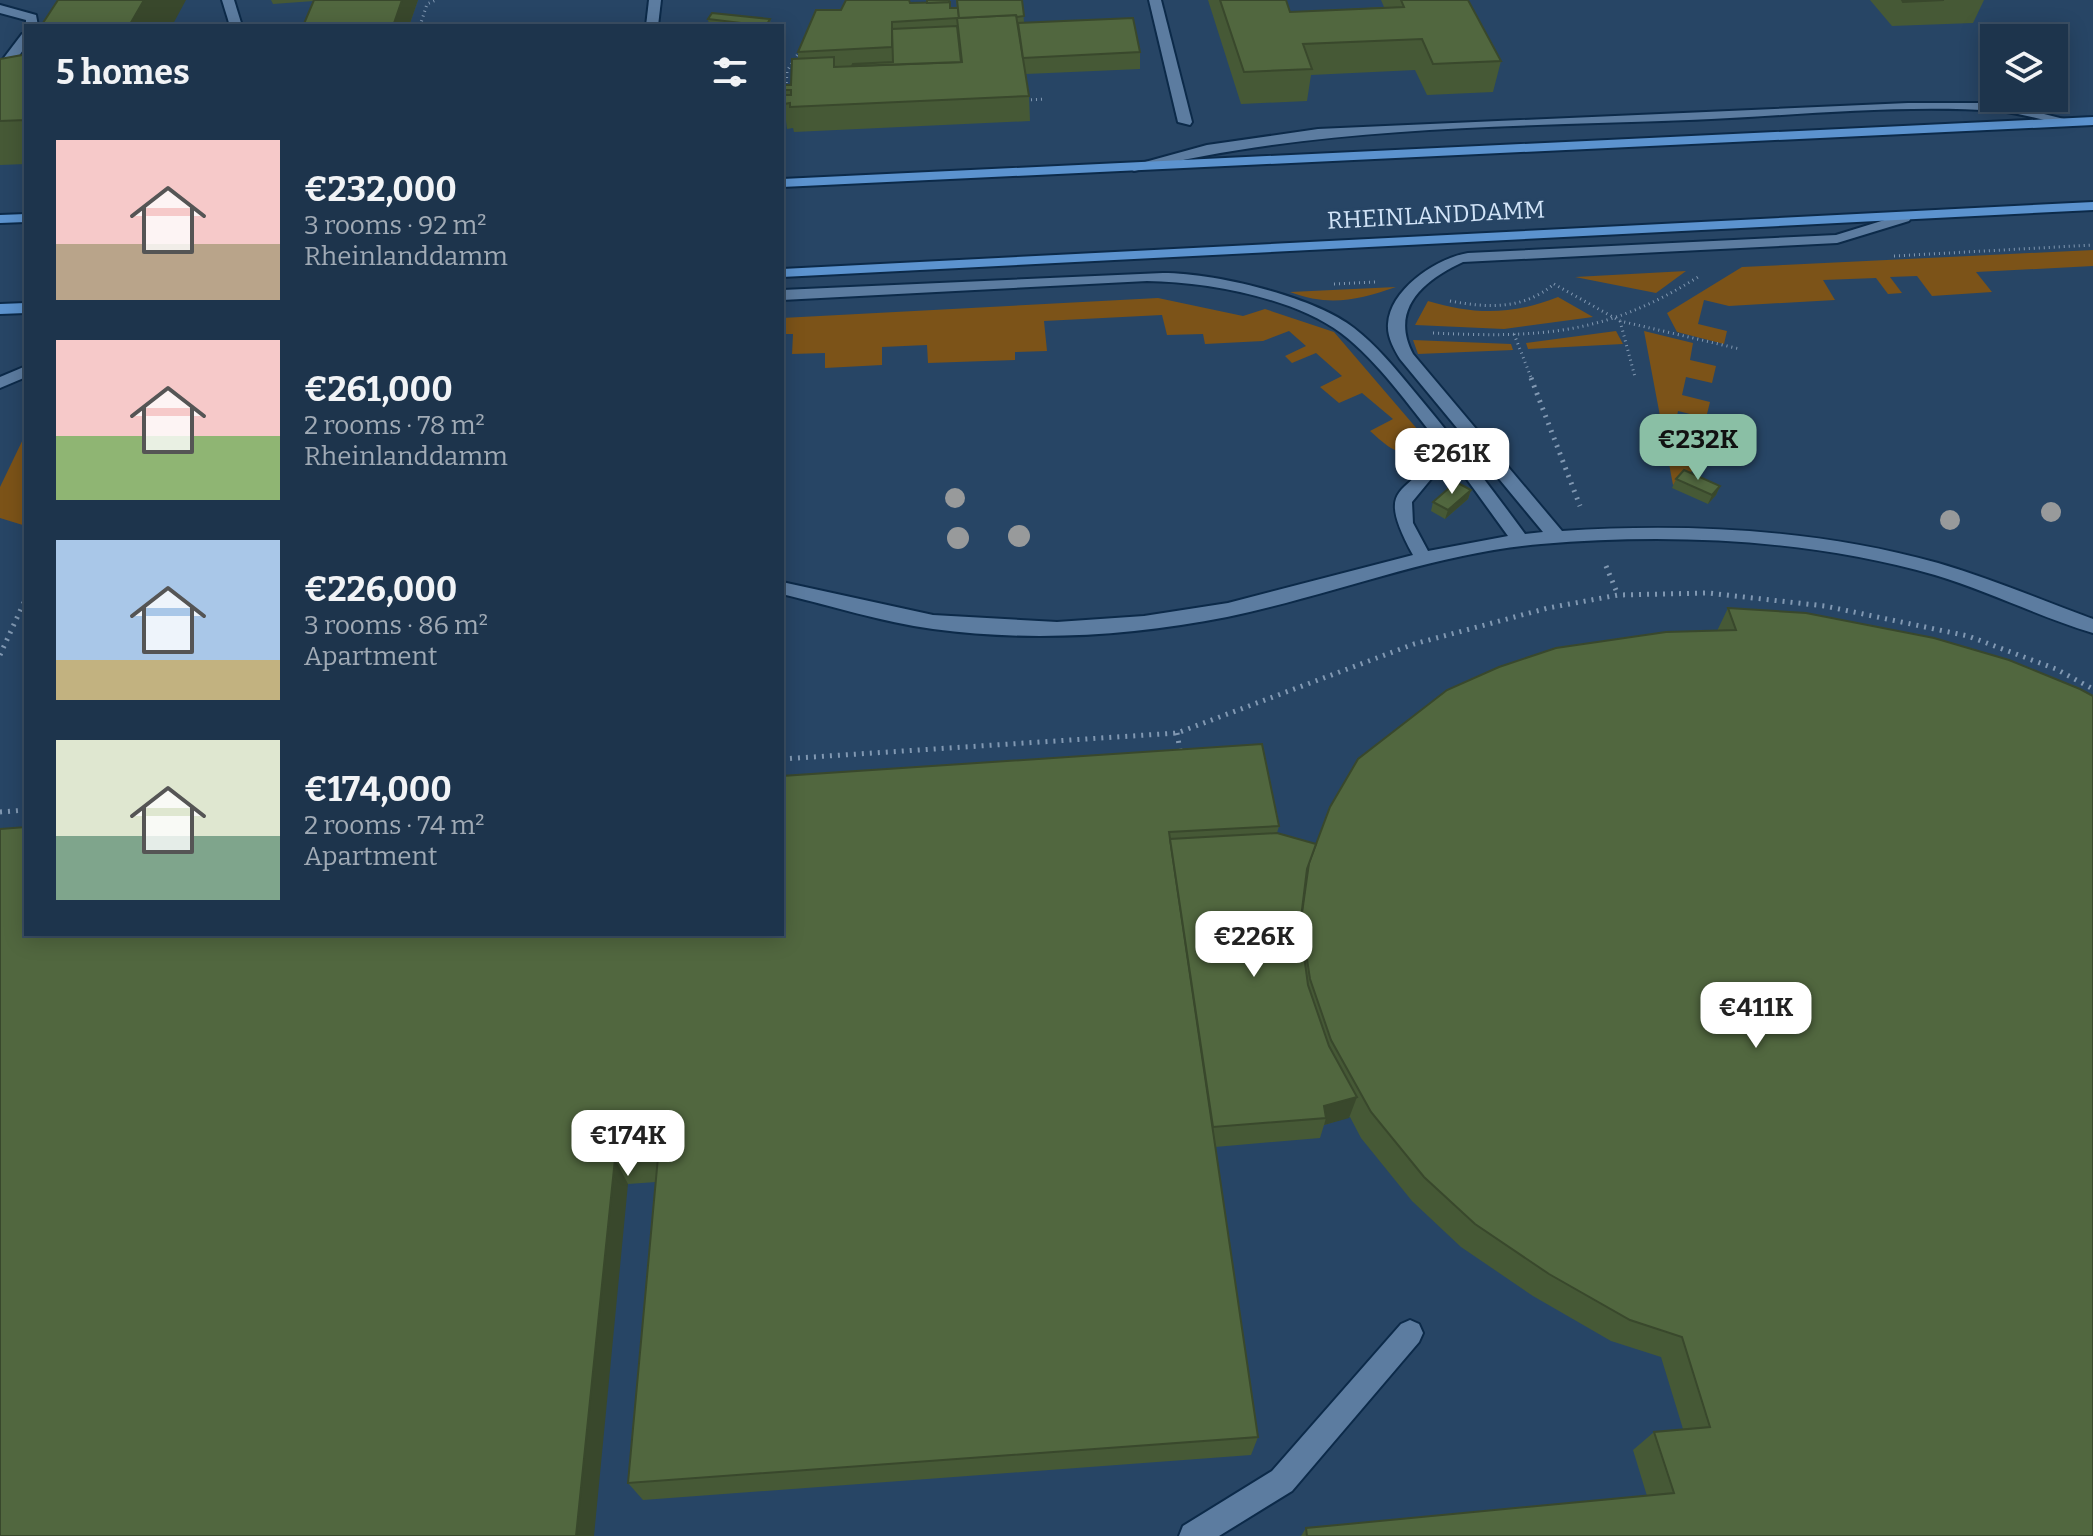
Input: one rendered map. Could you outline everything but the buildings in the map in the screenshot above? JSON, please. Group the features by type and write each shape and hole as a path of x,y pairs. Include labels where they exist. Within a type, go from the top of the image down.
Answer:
{"main road":[{"path":"784,183 2093,121"},
{"name":"RHEINLANDDAMM","path":"784,273 2093,206"},
{"path":"0,219 24,218"},
{"path":"0,309 24,308"}],"street":[{"path":"228,0 235,24"},
{"path":"652,24 655,0"},
{"path":"1155,0 1185,122"},
{"path":"0,9 32,18 32,24"},
{"path":"0,72 24,40"},
{"path":"1134,167 1207,149 1318,133 1608,118 1908,107 2000,107 2069,122"},
{"path":"1558,538 1406,356 1395,327 1400,309 1425,280 1458,259 1837,239 1904,218"},
{"path":"784,295 1147,277 1192,278 1267,297 1338,324 1373,356 1448,442 1521,541"},
{"path":"0,383 24,372"},
{"path":"1423,558 1402,513 1403,503 1412,488 1437,465 1448,442"},
{"path":"784,588 931,622 992,628 1102,626 1227,610 1423,558 1521,541 1709,535 1831,547 1931,568 2021,597 2093,626"},
{"path":"1193,1536 1282,1481 1410,1333"}],"path":[{"path":"421,24 427,4 436,0"},
{"path":"785,101 787,71 793,58 803,48"},
{"path":"1026,100 1045,99"},
{"path":"1888,256 2093,245"},
{"path":"1395,327 1444,333 1568,332 1620,321 1669,297 1702,274"},
{"path":"1554,284 1620,321 1740,349"},
{"path":"1620,321 1635,377"},
{"path":"1514,334 1618,595"},
{"path":"784,759 1177,733 1414,644 1548,608 1618,595 1708,593 1825,606 1968,636 2056,669 2093,689"},
{"path":"0,655 24,602"},
{"path":"0,638 8,638"},
{"path":"1177,733 1184,768"},
{"path":"0,812 24,810"}],"shaded area":[{"path":"2093,250 2093,266 1976,272 1992,292 1932,296 1917,276 1890,277 1902,293 1888,294 1876,278 1823,280 1835,300 1729,306 1704,300 1698,324 1727,331 1724,344 1677,332 1667,313 1742,267"},
{"path":"1686,271 1656,293 1575,277"},
{"path":"1396,287 1343,300 1304,297 1290,292"},
{"path":"1558,297 1593,317 1504,329 1415,325 1428,301 1461,309 1493,311 1525,307"},
{"path":"1158,298 1243,316 1265,309 1334,332 1418,430 1419,442 1411,453 1405,453 1379,439 1370,431 1393,419 1362,393 1339,403 1320,387 1342,376 1316,353 1292,363 1285,356 1306,346 1289,331 1263,341 1205,344 1203,334 1167,335 1162,315 1044,321 1047,351 1015,352 1015,360 928,363 927,345 882,347 882,365 825,368 825,353 792,354 793,334 784,334 784,318"},
{"path":"1616,331 1623,344 1528,349 1526,343"},
{"path":"1644,331 1693,343 1690,360 1716,366 1712,383 1686,377 1682,395 1710,402 1706,418 1678,411 1674,430 1702,437 1695,469 1673,485"},
{"path":"1413,340 1511,344 1513,350 1418,354"},
{"path":"24,437 24,525 0,518 0,487"}]}
